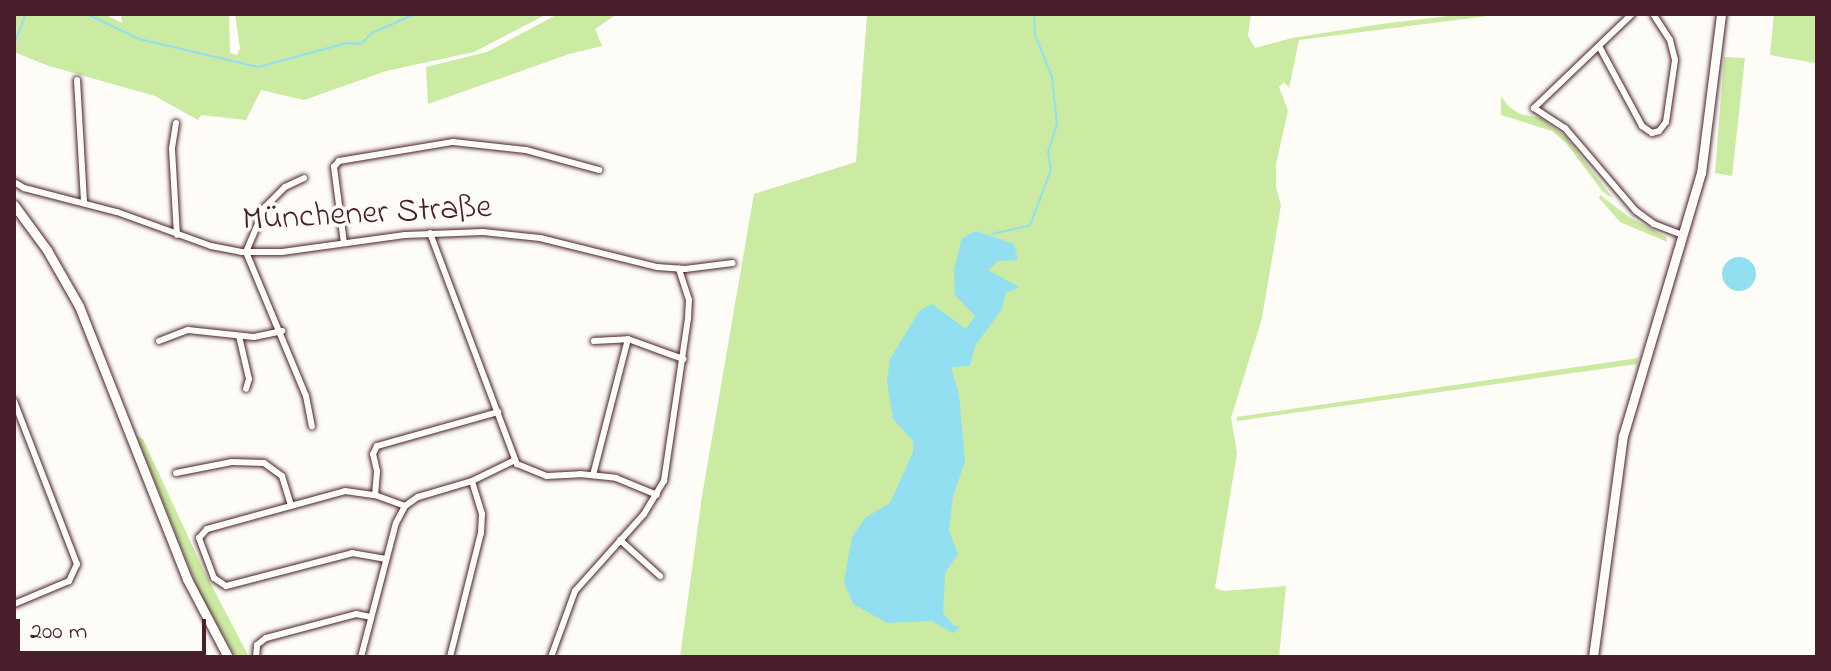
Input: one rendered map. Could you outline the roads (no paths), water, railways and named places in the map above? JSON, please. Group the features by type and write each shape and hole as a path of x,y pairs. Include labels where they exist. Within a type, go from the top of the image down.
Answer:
{"street":[{"path":"1632,14 1534,108 1565,128 1636,211 1654,224 1682,235"},
{"path":"1599,46 1642,126 1652,133 1659,131 1666,122 1675,60 1670,40 1653,14"},
{"path":"1593,657 1628,412 1707,142 1721,14"},
{"path":"77,80 84,202"},
{"path":"176,123 172,149 177,235"},
{"path":"344,243 334,167 339,161 453,142 526,150 599,170"},
{"path":"304,178 285,187 265,207 246,252 282,331 312,412 312,426"},
{"name":"Münchener Straße","path":"14,182 24,188 84,202 177,235 246,252 291,251 430,233 507,233 679,269 733,263"},
{"path":"14,205 47,250 79,306 187,579 228,657"},
{"path":"430,233 515,460 526,470 547,476 616,478 657,495"},
{"path":"552,657 575,591 657,495 669,463 689,300 679,269"},
{"path":"159,341 188,330 239,336 282,331"},
{"path":"239,336 249,379 246,389"},
{"path":"594,341 628,339 683,359"},
{"path":"593,475 628,339"},
{"path":"14,401 77,564 69,581 14,604"},
{"path":"375,495 377,471 373,454 377,446 498,412"},
{"path":"361,657 386,559 405,506 418,497 472,481 515,460"},
{"path":"176,473 232,462 264,463 282,476 291,506"},
{"path":"450,657 481,533 482,514 472,481"},
{"path":"386,559 353,553 226,586 216,582 199,542 204,531 345,491 375,495 405,506"},
{"path":"620,540 660,576"},
{"path":"256,657 257,645 266,638 356,614 371,617"}],"water":[{"path":"976,231 1014,244 1018,260 998,261 988,270 1019,287 1006,293 1001,310 975,346 970,366 951,367 959,395 965,462 953,496 949,531 958,554 945,573 943,613 953,625 960,627 953,633 932,621 887,623 853,604 844,582 852,537 865,518 890,503 913,452 913,441 893,419 887,381 890,359 920,310 932,304 966,329 975,316 955,295 954,270 962,238"},
{"path":"1739,257 1751,262 1756,274 1751,286 1739,291 1727,286 1722,274 1727,262"}],"waterway":[{"path":"15,42 26,14"},
{"path":"87,14 139,39 258,67 347,43 361,44 372,33 415,14"},
{"path":"992,234 1030,225 1051,170 1048,152 1057,124 1052,77 1035,35 1034,14"}]}
